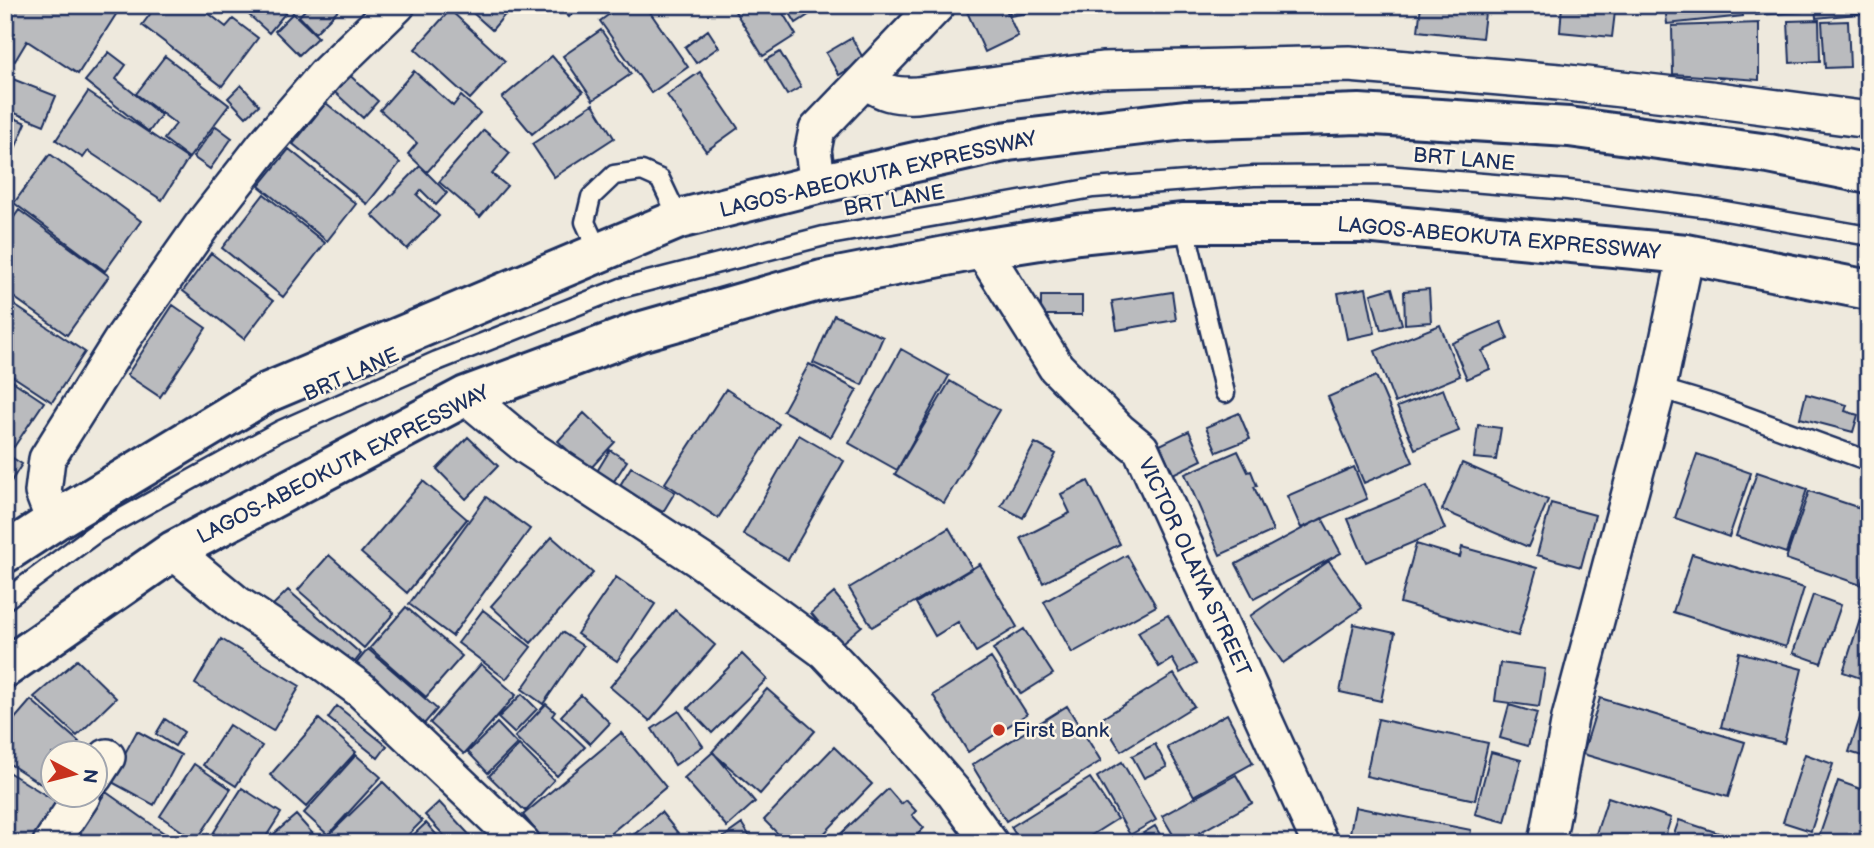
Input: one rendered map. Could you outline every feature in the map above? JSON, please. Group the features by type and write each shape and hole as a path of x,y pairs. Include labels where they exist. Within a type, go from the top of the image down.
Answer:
{"highway":[{"name":"LAGOS-ABEOKUTA EXPRESSWAY","path":"5,553 265,393 679,219 1007,141 1185,120 1359,114 1569,127 1769,154 1869,174"},
{"name":"LAGOS-ABEOKUTA EXPRESSWAY","path":"5,668 173,551 466,396 639,332 822,280 982,249 1078,234 1184,223 1364,223 1686,254 1869,290"}],"street":[{"path":"54,521 43,492 47,459 123,338 201,228 264,146 326,74 397,5"},
{"path":"818,184 813,150 817,130 937,5"},
{"path":"865,81 896,96 1102,70 1349,64 1559,82 1869,120"},
{"name":"VICTOR OLAIYA STREET","path":"982,249 1056,368 1119,431 1141,449 1320,843"},
{"path":"1547,843 1570,718 1658,388 1686,254"},
{"path":"466,396 526,446 703,562 825,651 946,783 990,843"},
{"path":"173,551 237,604 361,690 522,843"},
{"path":"51,843 73,810"}],"lane":[{"path":"599,253 585,222 591,197 614,175 642,171 660,179 679,219"},
{"name":"BRT LANE","path":"5,600 97,532 279,430 437,361 621,288 824,236 1093,188 1254,176 1386,175 1595,193 1702,207 1869,236"},
{"path":"1184,223 1225,393"},
{"path":"1658,388 1712,404 1869,461"}],"building":[{"path":"9,5 122,5 78,74 27,41 15,61 5,55 5,12"},
{"path":"157,5 198,5 226,27 233,19 258,38 222,86 142,25"},
{"path":"238,5 292,5 269,33"},
{"path":"310,5 343,5 315,33 299,16"},
{"path":"464,5 513,5 492,30"},
{"path":"557,5 580,5 569,17"},
{"path":"622,5 645,5 688,67 651,93 600,21"},
{"path":"731,5 778,5 796,35 763,56"},
{"path":"785,5 824,5 796,23"},
{"path":"964,5 1004,5 1018,36 985,52"},
{"path":"1009,5 1068,5 1010,16"},
{"path":"1421,5 1486,5 1482,38 1418,31"},
{"path":"1502,5 1540,5 1540,9"},
{"path":"1562,5 1578,5 1579,10 1615,12 1612,37 1560,32"},
{"path":"1589,5 1631,5 1630,11"},
{"path":"1665,5 1742,5 1743,16 1667,24"},
{"path":"1755,5 1802,5 1802,12 1756,15"},
{"path":"1815,5 1866,5 1867,13 1816,18"},
{"path":"450,10 505,61 470,99 415,49"},
{"path":"293,13 318,37 299,55 275,31"},
{"path":"1819,20 1820,61 1790,63 1788,21"},
{"path":"1848,21 1850,67 1825,68 1822,22"},
{"path":"1759,23 1759,80 1673,74 1672,26"},
{"path":"601,30 631,74 593,100 563,56"},
{"path":"708,30 719,47 696,63 685,47"},
{"path":"852,38 864,60 839,75 826,53"},
{"path":"109,52 126,65 116,79 161,115 149,132 85,81"},
{"path":"780,52 801,87 787,95 766,60"},
{"path":"165,56 229,105 189,158 164,139 176,124 136,94"},
{"path":"552,56 583,92 532,134 502,98"},
{"path":"345,71 378,101 363,118 330,88"},
{"path":"414,71 453,106 461,96 480,113 427,172 408,154 417,143 380,110"},
{"path":"700,72 738,128 706,151 667,95"},
{"path":"5,76 56,96 44,125 5,109"},
{"path":"241,85 259,105 246,117 228,98"},
{"path":"88,92 188,159 162,200 88,151 83,158 56,140"},
{"path":"326,103 400,163 367,204 293,144"},
{"path":"593,104 614,138 554,177 532,144"},
{"path":"5,114 26,123 8,165 5,164"},
{"path":"216,126 232,138 210,169 193,157"},
{"path":"484,130 510,153 492,174 507,186 480,217 439,182"},
{"path":"289,149 356,204 327,241 259,186"},
{"path":"50,154 141,221 105,271 14,203"},
{"path":"420,166 447,193 436,205 421,190 417,195 439,216 407,249 372,215"},
{"path":"264,194 325,243 283,297 222,248"},
{"path":"19,210 109,276 67,335 5,291 5,230"},
{"path":"211,253 273,301 244,339 183,291"},
{"path":"1366,288 1375,333 1347,339 1338,293"},
{"path":"1392,288 1402,324 1381,330 1371,294"},
{"path":"1429,289 1431,322 1405,324 1404,291"},
{"path":"1172,292 1176,320 1117,330 1112,301"},
{"path":"1041,296 1082,296 1082,315 1041,315"},
{"path":"5,299 85,352 52,402 5,371"},
{"path":"173,305 206,328 160,397 127,375"},
{"path":"834,315 883,337 862,385 813,363"},
{"path":"1501,322 1508,339 1482,351 1490,369 1467,379 1452,343"},
{"path":"1440,325 1460,376 1395,403 1375,351"},
{"path":"901,349 949,376 897,470 849,443"},
{"path":"809,364 857,390 831,437 783,411"},
{"path":"5,376 44,402 14,447 5,442"},
{"path":"1376,376 1413,462 1364,483 1328,397"},
{"path":"950,381 999,410 944,503 895,474"},
{"path":"726,389 779,424 718,518 665,483"},
{"path":"1443,389 1459,431 1415,449 1397,407"},
{"path":"1806,394 1847,405 1845,411 1858,415 1853,432 1800,418"},
{"path":"584,413 615,442 589,470 558,441"},
{"path":"1239,413 1250,439 1217,452 1206,427"},
{"path":"1478,425 1501,428 1496,460 1474,458"},
{"path":"1189,431 1202,460 1173,474 1160,445"},
{"path":"799,435 844,461 788,560 743,534"},
{"path":"468,437 498,466 466,499 437,469"},
{"path":"1035,443 1056,454 1023,518 1001,506"},
{"path":"610,450 627,461 612,484 596,473"},
{"path":"1238,451 1248,472 1251,471 1257,486 1254,487 1273,531 1220,555 1185,474"},
{"path":"5,453 22,464 5,491"},
{"path":"1697,454 1751,473 1729,537 1675,518"},
{"path":"1462,463 1548,500 1528,547 1442,510"},
{"path":"631,467 675,492 663,512 619,487"},
{"path":"1354,467 1367,499 1301,528 1287,496"},
{"path":"1757,472 1807,489 1786,553 1736,536"},
{"path":"423,481 467,519 407,593 361,553"},
{"path":"1088,481 1120,544 1043,583 1021,538 1070,513 1061,494"},
{"path":"1427,486 1445,529 1366,562 1348,519"},
{"path":"1809,491 1869,511 1869,562 1861,585 1786,559"},
{"path":"486,497 530,529 452,636 409,604"},
{"path":"1551,503 1595,515 1581,567 1537,555"},
{"path":"1322,518 1341,553 1254,599 1236,564"},
{"path":"949,528 972,568 872,627 849,588"},
{"path":"552,537 593,573 531,643 491,606"},
{"path":"1416,544 1460,557 1462,547 1537,568 1518,636 1400,603"},
{"path":"1692,554 1804,588 1786,647 1673,612"},
{"path":"329,555 394,613 364,648 298,590"},
{"path":"1127,555 1156,606 1072,653 1044,602"},
{"path":"1329,561 1362,608 1283,663 1250,616"},
{"path":"980,564 1017,627 976,652 958,622 935,636 916,603"},
{"path":"616,577 655,604 617,661 577,634"},
{"path":"288,590 361,654 350,668 270,608"},
{"path":"834,593 862,626 838,646 811,613"},
{"path":"1813,595 1841,605 1821,663 1793,653"},
{"path":"1866,601 1869,602 1869,681 1843,672"},
{"path":"406,607 462,656 426,697 370,648"},
{"path":"483,610 531,647 506,679 458,643"},
{"path":"675,610 715,645 650,721 610,687"},
{"path":"1168,615 1196,664 1180,673 1172,659 1159,667 1138,632"},
{"path":"1354,624 1395,633 1381,701 1340,692"},
{"path":"1024,629 1053,674 1021,694 993,649"},
{"path":"562,632 583,646 543,704 522,689"},
{"path":"221,639 300,686 273,731 195,684"},
{"path":"368,649 437,709 424,724 355,665"},
{"path":"1739,652 1802,669 1784,743 1721,727"},
{"path":"742,654 767,679 712,733 688,708"},
{"path":"991,658 1027,714 968,752 933,695"},
{"path":"77,660 116,698 77,736 34,697"},
{"path":"1500,663 1545,669 1539,707 1495,701"},
{"path":"481,664 516,695 464,754 430,723"},
{"path":"1174,674 1194,706 1121,751 1101,719"},
{"path":"767,689 815,731 760,794 712,752"},
{"path":"522,694 537,709 514,733 498,718"},
{"path":"581,695 610,723 590,744 561,716"},
{"path":"1867,696 1869,697 1869,758 1849,752"},
{"path":"1600,698 1745,742 1728,797 1583,754"},
{"path":"31,700 77,740 38,740 38,782 5,761 5,730"},
{"path":"546,704 555,712 552,716 585,747 557,776 515,737"},
{"path":"1509,705 1537,713 1528,746 1500,738"},
{"path":"337,706 387,746 378,758 328,718"},
{"path":"1067,706 1101,761 1006,821 972,765"},
{"path":"679,711 703,746 675,765 652,729"},
{"path":"1227,714 1253,763 1194,796 1167,747"},
{"path":"165,719 184,732 175,746 156,734"},
{"path":"319,719 356,752 306,807 270,775"},
{"path":"1378,719 1488,743 1475,800 1366,776"},
{"path":"497,723 517,744 488,773 468,752"},
{"path":"229,725 262,746 236,786 203,765"},
{"path":"137,731 181,755 154,805 110,781"},
{"path":"621,733 666,787 599,843 546,843 523,815"},
{"path":"1155,744 1167,767 1144,778 1132,756"},
{"path":"519,745 554,780 525,811 489,776"},
{"path":"834,747 872,784 815,843 787,843 764,820"},
{"path":"713,752 755,802 727,827 684,778"},
{"path":"1491,752 1521,760 1505,822 1475,814"},
{"path":"1805,754 1833,764 1811,831 1783,822"},
{"path":"356,755 381,777 328,835 304,813"},
{"path":"1122,762 1156,820 1130,835 1097,777"},
{"path":"194,764 231,789 196,841 160,816"},
{"path":"5,770 38,790 38,810 63,810 42,843 5,843"},
{"path":"1236,775 1252,803 1199,833 1204,843 1178,843 1162,816"},
{"path":"1090,778 1117,819 1079,843 1021,843 1011,827"},
{"path":"1838,781 1869,792 1869,843 1817,843"},
{"path":"383,782 422,821 400,843 339,843 330,834"},
{"path":"242,788 281,813 262,843 207,843"},
{"path":"888,789 901,804 906,800 916,811 912,815 924,828 909,843 831,843"},
{"path":"108,793 178,843 71,843 94,810 108,810"},
{"path":"1608,797 1671,818 1663,843 1593,843"},
{"path":"439,802 477,843 451,843 425,815"},
{"path":"1355,807 1471,830 1469,843 1348,843"},
{"path":"661,812 686,843 624,843"},
{"path":"296,815 321,843 281,843 274,834"},
{"path":"1679,820 1749,843 1671,843"},
{"path":"426,823 444,843 405,843"},
{"path":"742,824 754,843 719,843 718,841"},
{"path":"1155,826 1165,843 1127,843"}],"place":[{"name":"First Bank","path":"999,730"}]}
